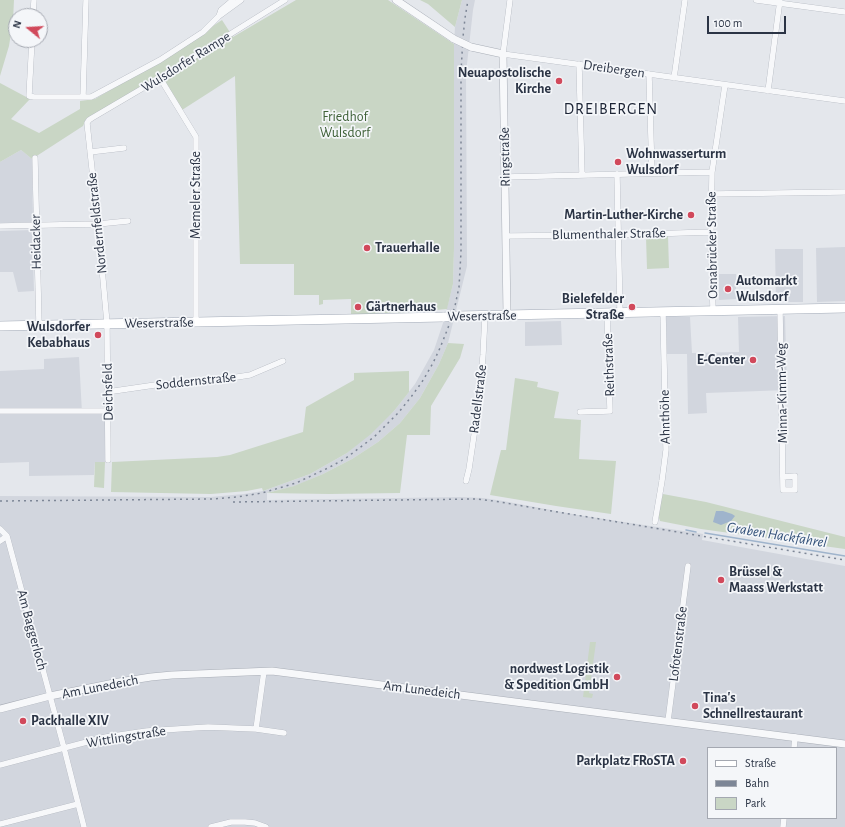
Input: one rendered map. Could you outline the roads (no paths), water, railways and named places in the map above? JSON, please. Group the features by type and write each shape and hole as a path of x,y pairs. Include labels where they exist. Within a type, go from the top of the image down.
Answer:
{"main road":[{"name":"Weserstraße","path":"0,326 845,308"}],"street":[{"path":"83,97 86,0"},
{"path":"219,16 222,10 233,0"},
{"path":"32,48 29,96 91,97 160,60 203,32 219,16 241,0"},
{"name":"Wulsdorfer Rampe","path":"87,123 92,118 160,78 285,0"},
{"name":"Dreibergen","path":"396,0 454,39 471,48 503,54 845,101"},
{"name":"Ringstraße","path":"507,315 503,54 510,0"},
{"path":"674,78 685,0"},
{"path":"756,0 780,2 845,12"},
{"path":"768,91 780,2"},
{"path":"579,64 582,175"},
{"path":"649,74 652,173"},
{"name":"Memeler Straße","path":"160,78 196,137 196,322"},
{"name":"Osnabrücker Straße","path":"713,311 711,232 712,172 725,85"},
{"name":"Nordernfeldstraße","path":"87,123 107,324"},
{"path":"90,152 124,148"},
{"name":"Heidacker","path":"35,158 38,325"},
{"path":"505,177 712,172"},
{"path":"617,174 620,313"},
{"path":"711,194 845,192"},
{"path":"0,226 98,224 128,221"},
{"name":"Blumenthaler Straße","path":"506,236 711,232"},
{"name":"Minna-Kimm-Weg","path":"780,310 783,477"},
{"name":"Ahnthöhe","path":"655,522 666,450 663,312"},
{"name":"Reithstraße","path":"580,412 610,411 607,313"},
{"name":"Radellstraße","path":"466,481 480,395 485,316"},
{"name":"Deichsfeld","path":"107,324 108,460"},
{"name":"Soddernstraße","path":"107,392 155,385 224,379 250,375 283,361"},
{"path":"0,411 108,411"},
{"name":"Am Baggerloch","path":"0,529 7,536 84,827"},
{"path":"0,541 7,536"},
{"name":"Lofotenstraße","path":"668,721 688,566"},
{"path":"256,729 264,671"},
{"name":"Am Lunedeich","path":"0,710 50,696 152,677 264,671 845,744"},
{"name":"Wittlingstraße","path":"0,765 106,737 147,731 208,727 284,732"},
{"path":"794,747 795,737"},
{"path":"0,824 78,804"},
{"path":"211,827 231,822 255,823 266,827"}],"water":[{"path":"716,511 723,511 735,516 731,521 721,525 713,522"}],"waterway":[{"name":"Graben Hackfahrel","path":"686,530 696,532"},
{"name":"Graben Hackfahrel","path":"705,533 845,556"}],"railway":[{"path":"0,501 212,499 262,493 296,483 346,458 374,437 399,412 422,382 433,363 448,328 459,287 461,252 461,72 463,37 468,0"},
{"path":"233,502 476,499 845,560"}],"place":[{"name":"Neuapostolische Kirche","path":"559,81"},
{"name":"Wohnwasserturm Wulsdorf","path":"618,162"},
{"name":"Martin-Luther-Kirche","path":"691,215"},
{"name":"Trauerhalle","path":"367,248"},
{"name":"Automarkt Wulsdorf","path":"728,289"},
{"name":"Gärtnerhaus","path":"358,307"},
{"name":"Bielefelder Straße","path":"632,307"},
{"name":"Wulsdorfer Kebabhaus","path":"98,335"},
{"name":"E-Center","path":"753,360"},
{"name":"Brüssel & Maass Werkstatt","path":"721,580"},
{"name":"nordwest Logistik & Spedition GmbH","path":"617,677"},
{"name":"Tina's Schnellrestaurant","path":"695,706"},
{"name":"Packhalle XIV","path":"23,721"},
{"name":"Parkplatz FRoSTA","path":"683,761"}],"district":[{"name":"DREIBERGEN","path":"611,109"}],"park label":[{"name":"Friedhof Wulsdorf","path":"345,126"}]}
